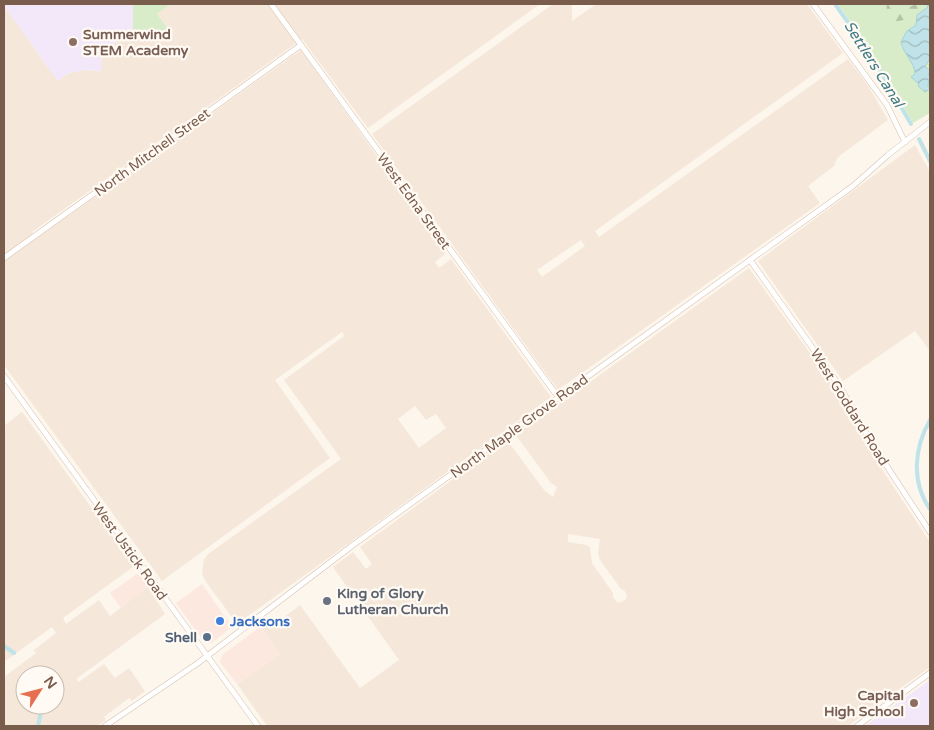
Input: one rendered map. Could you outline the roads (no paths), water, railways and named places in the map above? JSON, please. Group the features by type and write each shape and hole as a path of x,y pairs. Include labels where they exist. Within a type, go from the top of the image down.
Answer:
{"main road":[{"name":"West Edna Street","path":"271,4 558,397"},
{"path":"813,4 891,112 906,142"},
{"name":"North Mitchell Street","path":"4,258 301,45"},
{"name":"North Maple Grove Road","path":"105,726 206,657 331,561 860,181 881,160 930,122"},
{"name":"West Goddard Road","path":"750,260 839,384 871,442 930,532"},
{"name":"West Ustick Road","path":"4,376 206,657 258,726"},
{"path":"857,726 930,673"}],"water":[{"path":"926,4 930,4 930,58 925,67 930,70 928,86 930,89 925,92 911,77 915,74 914,70 901,42 907,31 916,25 917,15 928,7"}],"waterway":[{"name":"Settlers Canal","path":"835,4 871,55 911,124"},
{"name":"Settlers Canal","path":"919,139 930,161"},
{"name":"Settlers Canal","path":"930,420 921,442 917,465 920,488 930,509"},
{"path":"4,646 14,653"},
{"path":"38,726 40,715"}],"place":[{"name":"Summerwind STEM Academy","path":"73,42"},
{"name":"King of Glory Lutheran Church","path":"327,601"},
{"name":"Jacksons","path":"220,621"},
{"name":"Shell","path":"207,637"},
{"name":"Capital High School","path":"914,703"}]}
